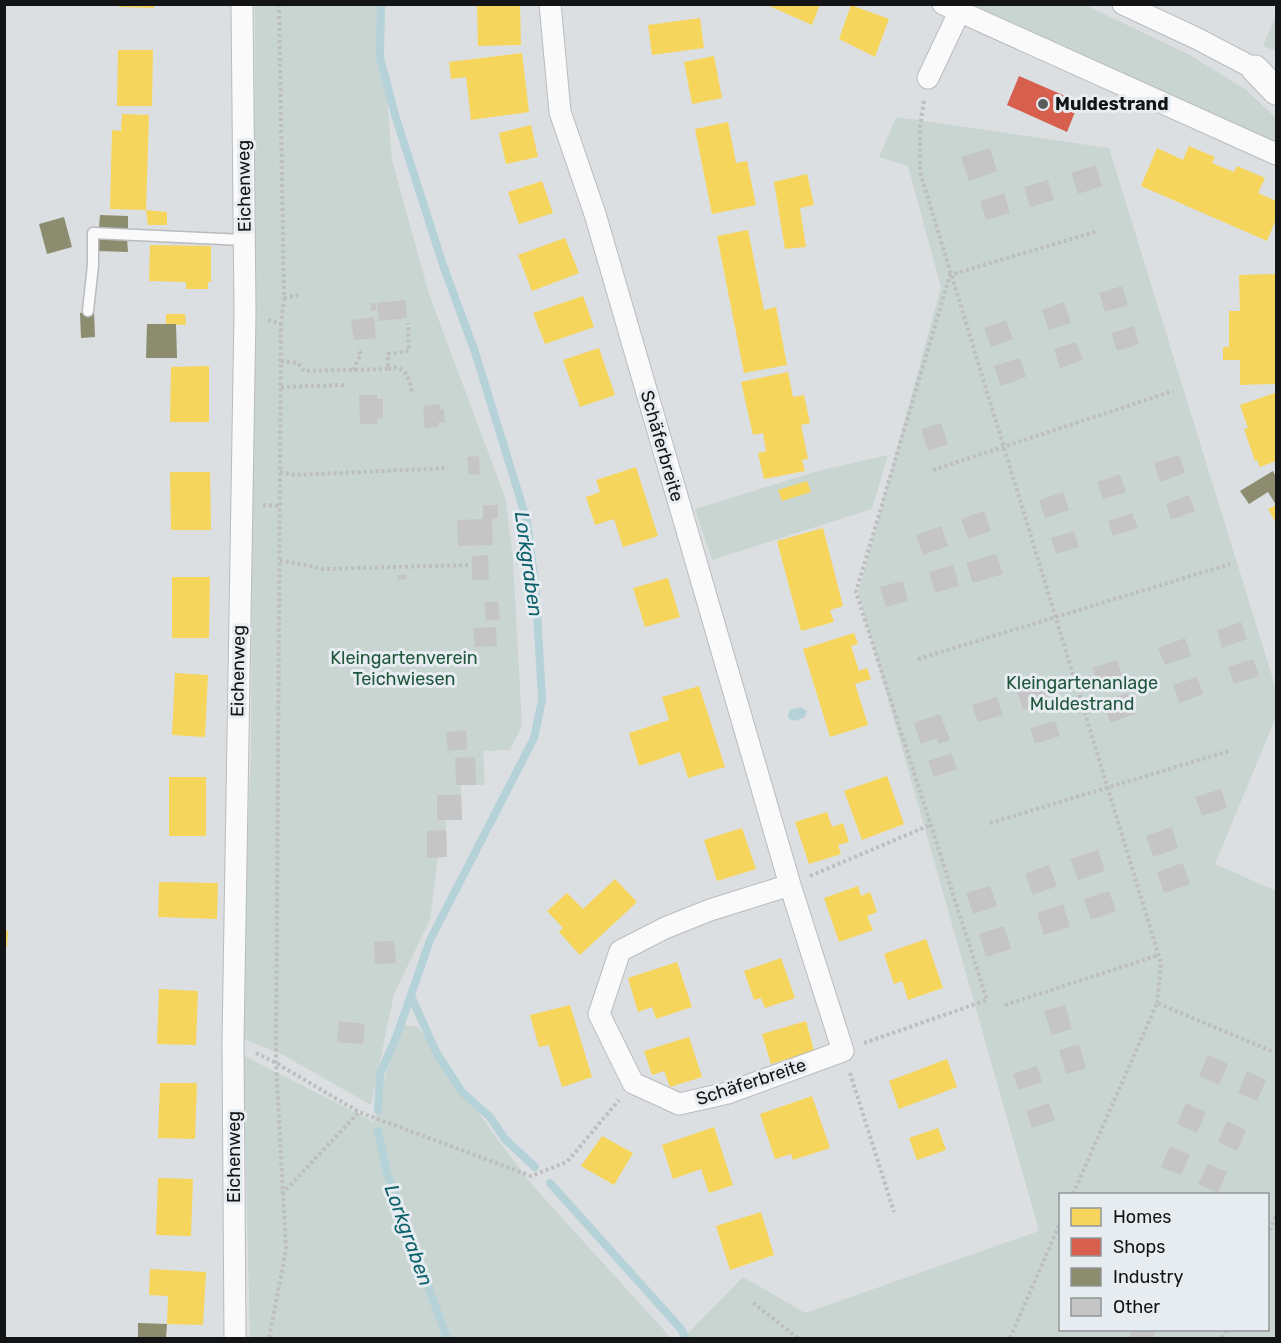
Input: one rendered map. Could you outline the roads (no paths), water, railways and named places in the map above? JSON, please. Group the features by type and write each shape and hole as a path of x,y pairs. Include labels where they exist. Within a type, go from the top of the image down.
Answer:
{"street":[{"name":"Eichenweg","path":"235,1338 232,1042 245,312 242,4"},
{"name":"Schäferbreite","path":"550,4 560,112 595,213 789,885 843,1051 728,1093 679,1104 633,1083 599,1014 620,951 665,928 710,910 789,885"},
{"path":"1123,4 1266,70 1276,91"},
{"path":"928,78 955,7 1276,154"}],"lane":[{"path":"87,311 93,265 93,233 244,240"}],"water":[{"path":"801,707 807,711 805,717 795,721 789,719 790,710"}],"waterway":[{"name":"Lorkgraben","path":"378,1110 380,1074 397,1035 430,940 534,738 542,700 536,592 527,521 475,352 443,265 395,115 380,57 381,4"},
{"path":"411,996 436,1052 462,1092 490,1117 505,1139 535,1167"},
{"name":"Lorkgraben","path":"378,1131 387,1173 447,1338"},
{"path":"550,1183 681,1329 686,1338"}],"place":[{"name":"Muldestrand","path":"1043,104"}],"park label":[{"name":"Kleingartenverein Teichwiesen","path":"404,668"},
{"name":"Kleingartenanlage Muldestrand","path":"1082,693"}]}
